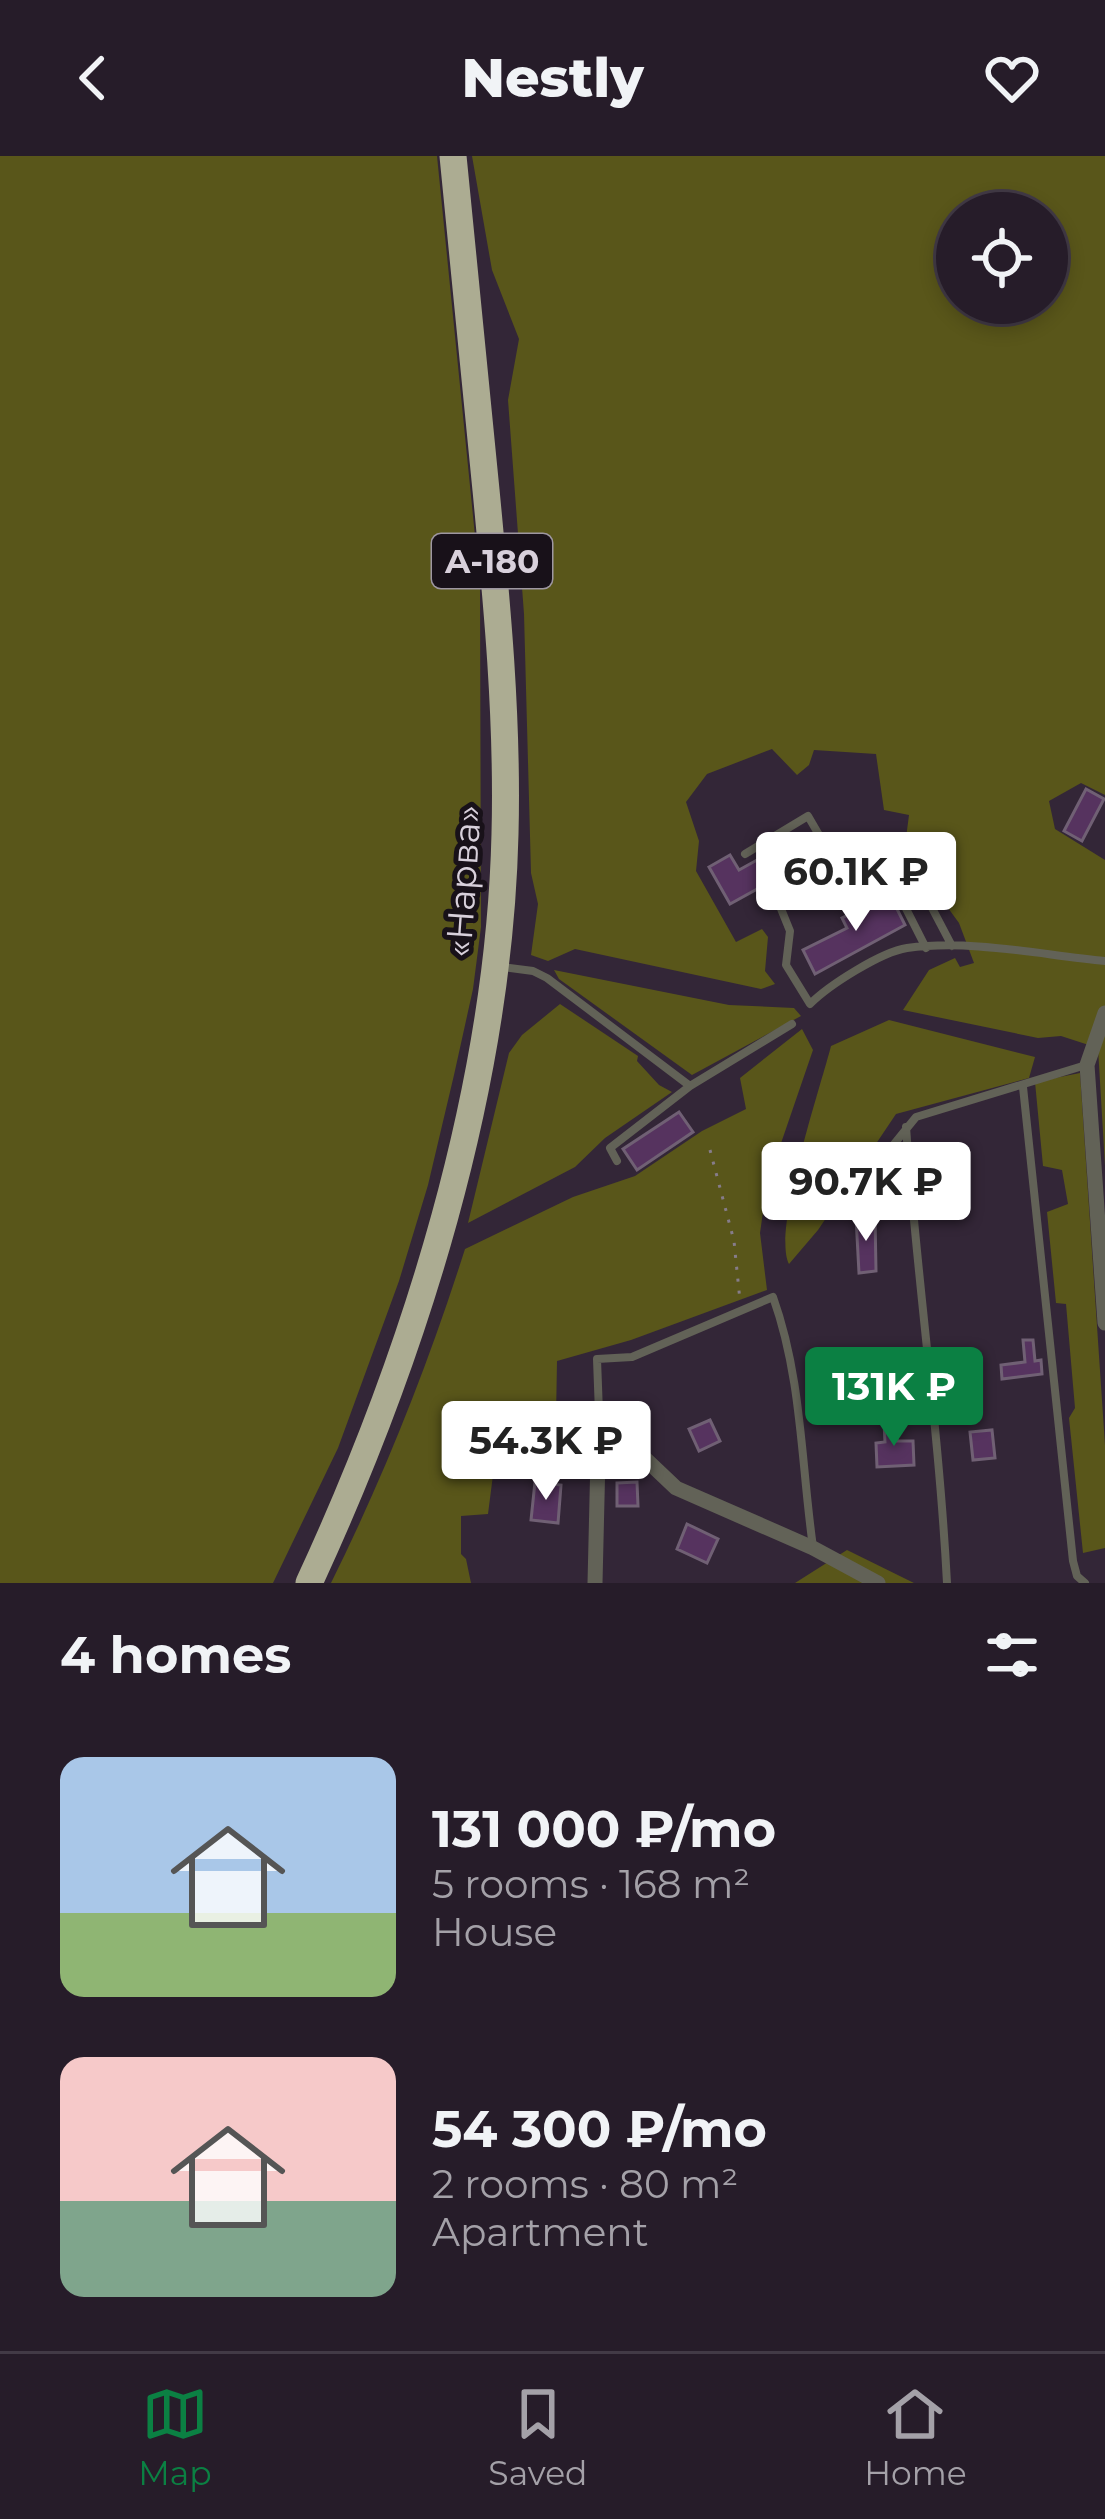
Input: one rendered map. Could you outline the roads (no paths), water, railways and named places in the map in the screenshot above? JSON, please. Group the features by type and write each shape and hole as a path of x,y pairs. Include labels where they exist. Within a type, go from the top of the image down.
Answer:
{"highway":[{"name":"«Нарва»","path":"309,1583 384,1409 433,1257 460,1149 495,967 505,835 505,737 452,156"},
{"path":"298,1583 356,1457 433,1257"}],"street":[{"path":"1105,1013 1087,1065 1105,1323"},
{"path":"599,1415 676,1488 813,1548 878,1583"},
{"path":"595,1583 599,1415"}],"lane":[{"path":"746,854 808,816 833,859"},
{"path":"952,946 913,869 900,860 833,859 775,894 790,931 786,965 810,1004 825,989 902,949 952,946 1105,962"},
{"path":"882,886 892,881 926,947"},
{"path":"495,967 532,971 548,978 690,1086"},
{"path":"617,1162 610,1148 690,1086 792,1024"},
{"path":"848,1202 906,1126 935,1110 1023,1088 1087,1065"},
{"path":"1023,1088 1073,1562 1085,1583"},
{"path":"906,1126 947,1583"},
{"path":"599,1415 597,1359 632,1357 772,1297 796,1382 813,1548"}]}
